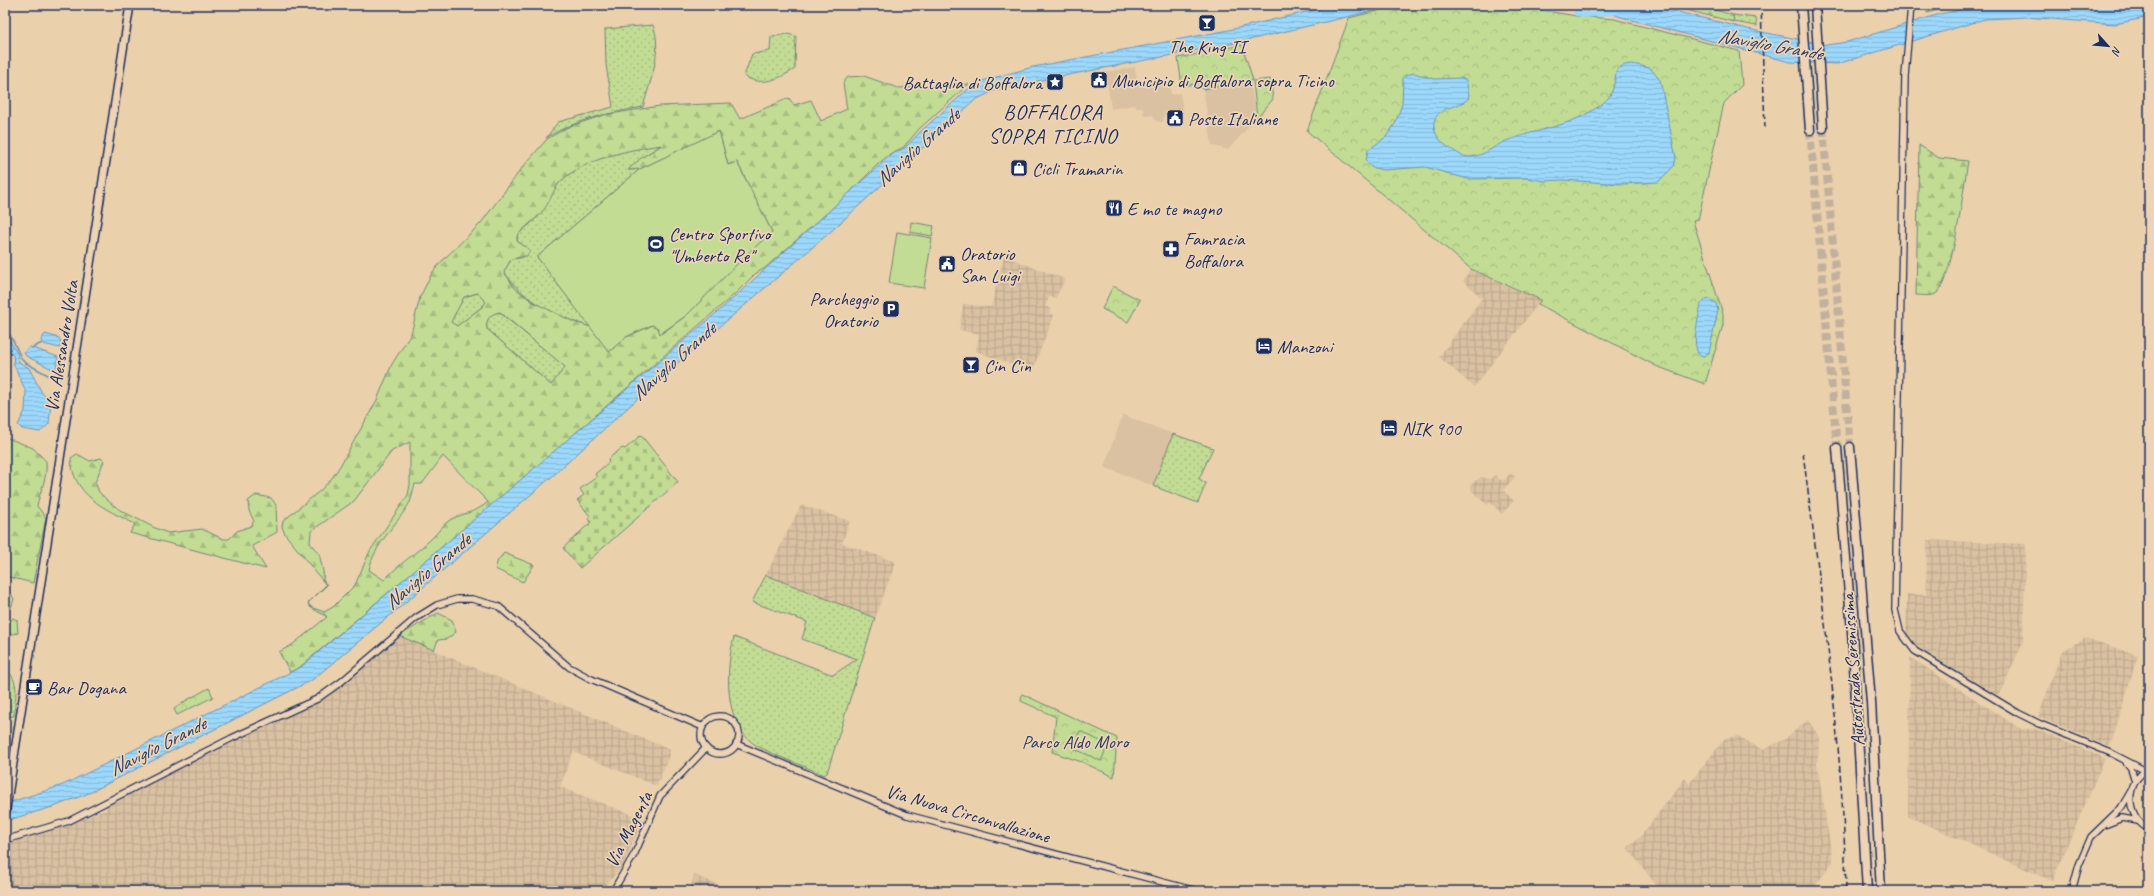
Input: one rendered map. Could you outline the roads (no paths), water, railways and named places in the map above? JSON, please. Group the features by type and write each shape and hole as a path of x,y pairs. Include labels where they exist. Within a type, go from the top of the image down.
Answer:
{"highway":[{"path":"1801,5 1810,130"},
{"path":"1815,8 1823,128"},
{"name":"Autostrada Serenissima","path":"1850,447 1871,702 1881,891"},
{"name":"Autostrada Serenissima","path":"1836,448 1852,631 1867,891"}],"main road":[{"name":"Via Alessandro Volta","path":"5,816 130,5"}],"street":[{"path":"1912,5 1904,76 1896,610 1900,631 1915,651 2018,713 2148,770 2136,781 2121,808 2091,837 2079,865 2072,891"},
{"path":"5,840 69,820 232,738 317,699 341,682 416,618 437,605 457,599 472,599 498,606 569,667 589,678 703,727"},
{"path":"717,717 728,719 736,727 738,738 736,744 733,749 722,754 711,752 706,748 701,738 703,727 711,719 717,717"},
{"name":"Via Nuova Circonvallazione","path":"736,744 908,815 1197,891"},
{"name":"Via Magenta","path":"613,891 635,853 660,796 706,748"},
{"path":"2124,760 2131,768 2136,781"},
{"path":"2131,791 2130,802 2133,812 2138,821 2149,829"},
{"path":"2103,825 2122,818 2138,821"}],"water":[{"path":"1336,5 1419,5 1396,10 1389,7 1240,42 1016,85 996,90 975,100 828,234 668,371 556,473 399,608 312,680 89,793 56,806 5,821 5,804 63,785 301,667 729,302 892,154 905,148 921,131 975,83 1033,67 1229,30"},
{"path":"1588,5 1649,5 1752,30 1827,45 1847,42 1940,14 1986,5 2149,5 2149,17 2115,24 2026,17 1985,19 1837,64 1790,62 1621,17"},
{"path":"1633,64 1650,68 1660,80 1676,158 1674,166 1658,182 1622,184 1563,180 1544,181 1527,178 1468,179 1425,167 1383,170 1371,167 1366,161 1368,150 1386,137 1395,124 1402,104 1403,79 1406,75 1414,73 1434,79 1461,78 1466,80 1469,95 1468,99 1439,113 1434,122 1434,126 1438,138 1444,144 1460,154 1470,157 1484,153 1506,141 1579,118 1590,112 1604,102 1610,95 1618,70 1626,65"},
{"path":"1709,299 1716,303 1718,310 1709,353 1702,357 1698,353 1695,341 1701,304"},
{"path":"5,333 17,353 19,362 29,368 42,393 51,402 49,424 40,432 22,429 18,425 25,411 26,392 14,365 13,355 5,345"},
{"path":"45,334 59,338 61,342 60,348 43,344 41,340"},
{"path":"30,347 58,357 56,369 52,369 26,356 24,352"}],"waterway":[{"name":"Naviglio Grande","path":"1529,5 1551,9"},
{"name":"Naviglio Grande","path":"1576,13 1586,15 1615,12"},
{"path":"5,329 11,336 24,362 59,381"},
{"path":"32,348 42,343"}],"tunnel":[{"path":"1823,128 1850,447"},
{"path":"1810,130 1837,448"}],"railway":[{"path":"1761,5 1765,130"},
{"path":"1803,453 1836,726 1841,781 1846,891"}],"place":[{"name":"The King II","path":"1207,23"},
{"name":"Municipio di Boffalora sopra Ticino","path":"1099,80"},
{"name":"Battaglia di Boffalora","path":"1055,82"},
{"name":"Poste Italiane","path":"1175,118"},
{"name":"Cicli Tramarin","path":"1019,168"},
{"name":"E mo te magno","path":"1114,208"},
{"name":"Centro Sportivo \"Umberto Re\"","path":"656,244"},
{"name":"Famracia Boffalora","path":"1171,249"},
{"name":"Oratorio San Luigi","path":"947,264"},
{"name":"Parcheggio Oratorio","path":"891,309"},
{"name":"Manzoni","path":"1264,346"},
{"name":"Cin Cin","path":"971,365"},
{"name":"NIK 900","path":"1389,428"},
{"name":"Bar Dogana","path":"34,687"}],"district":[{"name":"BOFFALORA SOPRA TICINO","path":"1053,124"}],"park label":[{"name":"Parco Aldo Moro","path":"1075,741"}]}
